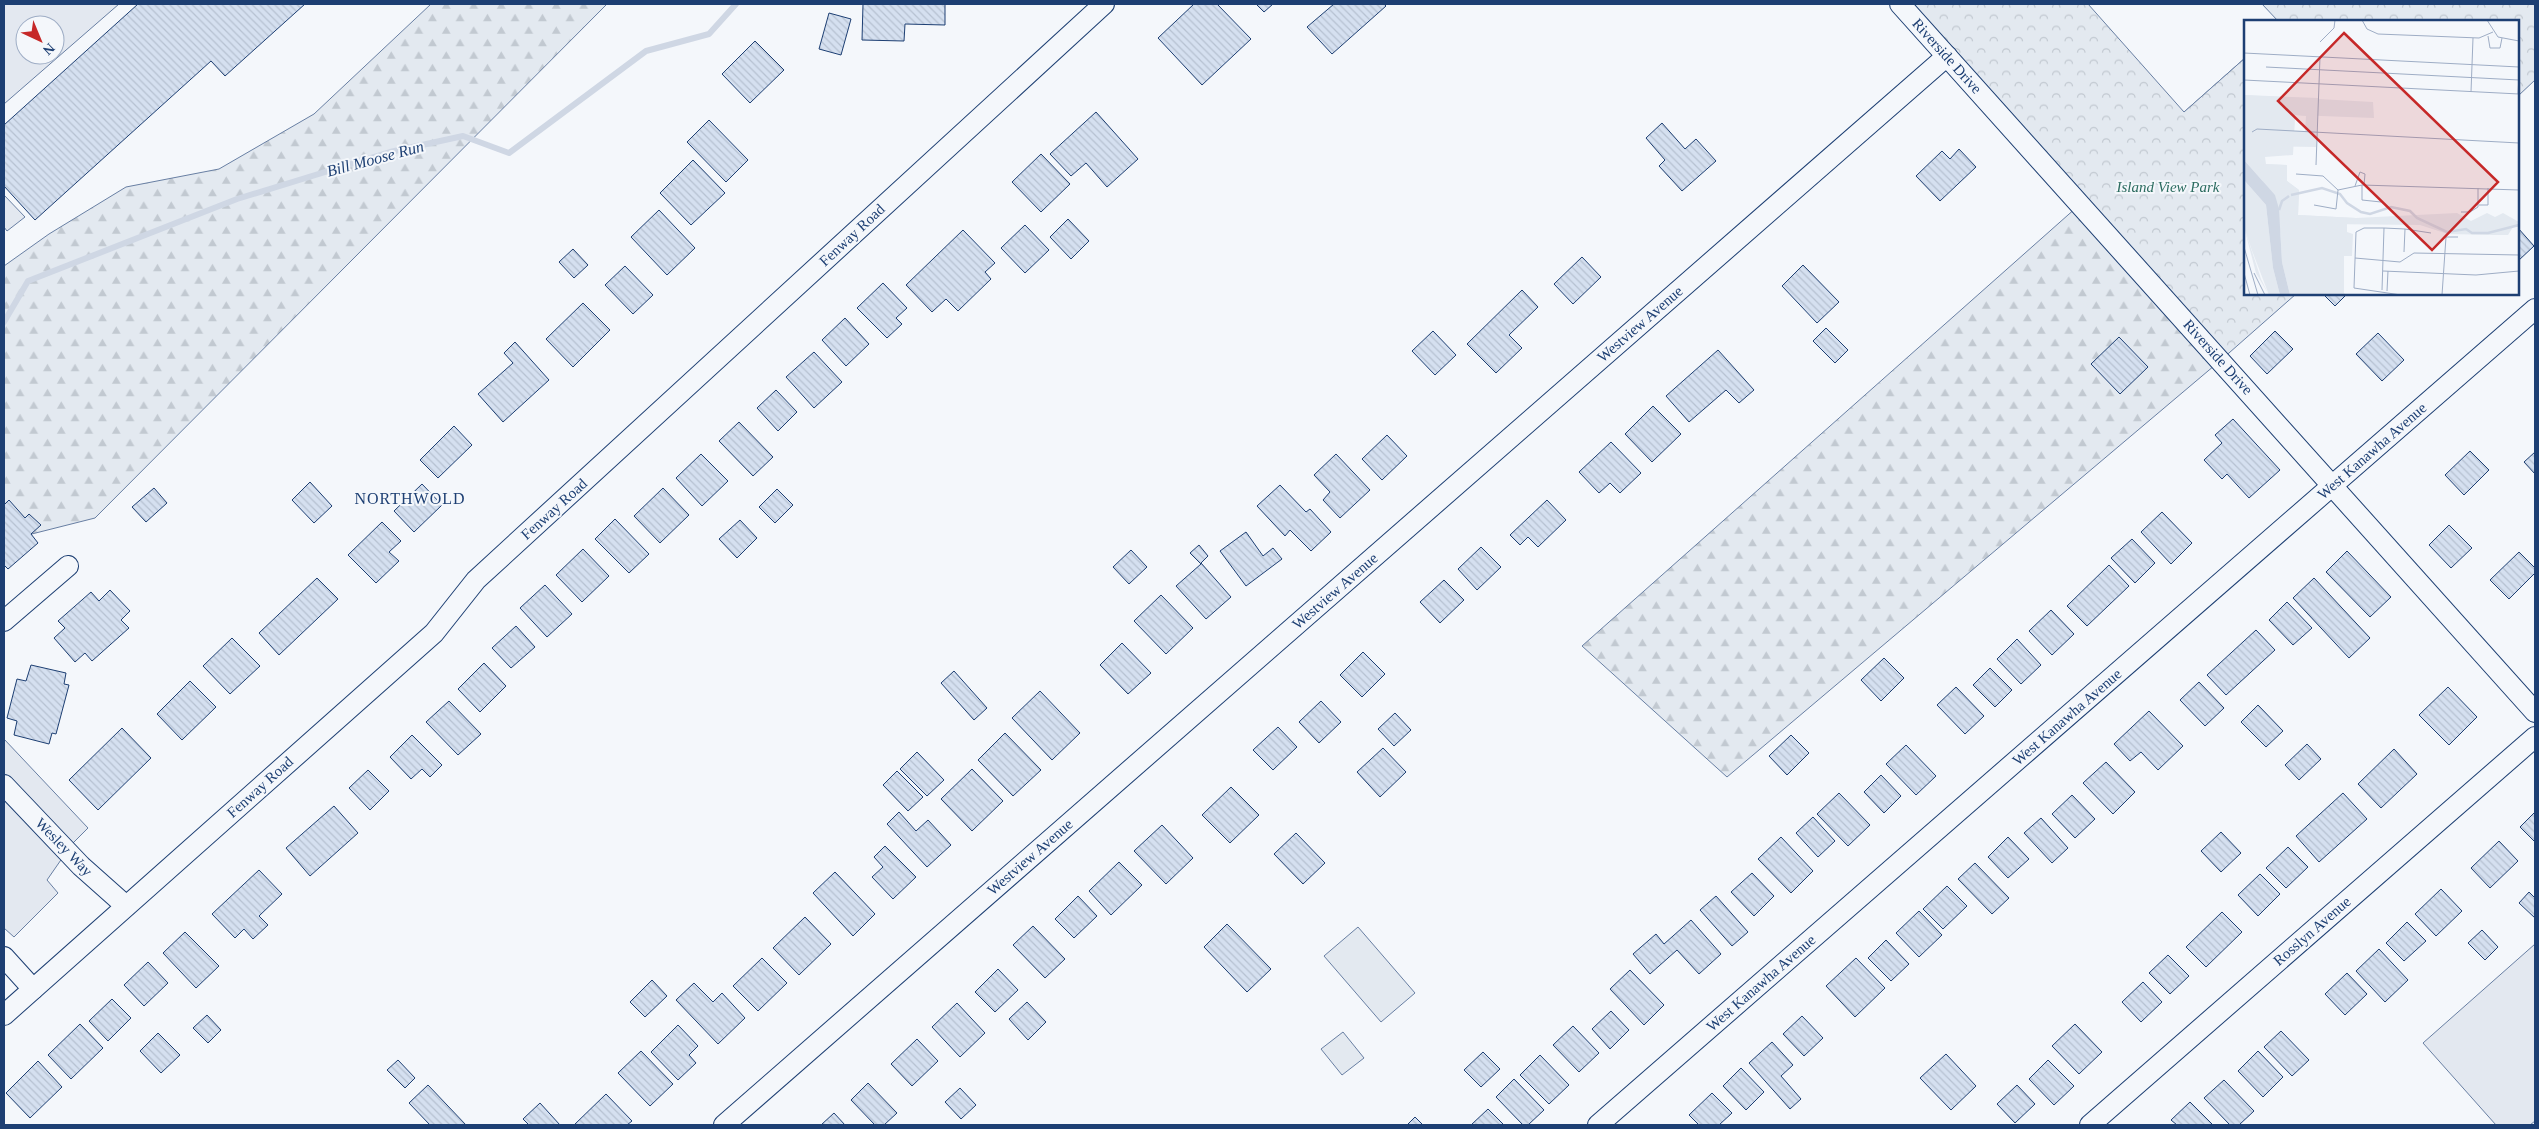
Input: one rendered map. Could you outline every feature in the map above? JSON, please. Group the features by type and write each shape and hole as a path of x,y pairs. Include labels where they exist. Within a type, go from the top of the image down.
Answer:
{"street":[{"name":"Fenway Road","path":"4,1015 434,634 476,580 1104,4"},
{"name":"Riverside Drive","path":"1900,4 2535,712"},
{"name":"Westview Avenue","path":"724,1125 1947,56"},
{"name":"West Kanawha Avenue","path":"1598,1125 2535,308"},
{"path":"4,621 68,566"},
{"name":"Rosslyn Avenue","path":"2090,1125 2535,737"},
{"name":"Wesley Way","path":"4,785 81,866 126,906"},
{"path":"4,957 33,989"}],"green space":[{"path":"431,4 607,4 95,518 4,541 4,266 49,234 126,187 219,169 314,114"},
{"name":"Island View Park","path":"1900,4 2088,4 2184,112 2244,59 2244,295 2295,295 2221,360"},
{"path":"2262,4 2535,4 2535,80 2519,95 2519,20 2277,20"},
{"path":"2244,59 2245,295 2221,360 1727,777 1582,646"},
{"path":"1358,927 1415,993 1381,1022 1324,956"},
{"path":"1343,1032 1364,1058 1342,1075 1321,1049"}],"shaded area":[{"path":"4,4 119,4 65,51 65,15 15,15 15,65 49,65 4,104"},
{"path":"4,195 25,217 7,231 4,227"},
{"path":"4,739 88,828 72,844 47,880 58,893 14,937 4,928"},
{"path":"2535,944 2535,1121 2530,1125 2496,1125 2423,1043"}],"building":[{"path":"138,4 305,4 225,76 211,61 35,220 4,186 4,125"},
{"path":"863,4 945,4 945,25 905,24 904,41 862,40"},
{"path":"1194,4 1217,4 1251,39 1202,85 1158,38"},
{"path":"1256,4 1273,4 1264,12"},
{"path":"1334,4 1384,4 1386,6 1332,54 1307,27"},
{"path":"829,13 851,19 841,55 819,49"},
{"path":"755,41 784,70 750,103 722,74"},
{"path":"1096,112 1138,159 1107,187 1086,163 1071,176 1050,154"},
{"path":"709,120 748,160 726,182 687,142"},
{"path":"1662,123 1685,149 1696,139 1716,161 1682,191 1659,166 1665,160 1646,138"},
{"path":"1959,149 1976,167 1940,201 1916,176 1942,151 1950,159"},
{"path":"1041,154 1070,184 1041,212 1012,182"},
{"path":"693,160 725,193 691,225 660,193"},
{"path":"659,210 695,248 667,275 631,237"},
{"path":"1068,219 1089,241 1071,259 1050,237"},
{"path":"1025,225 1049,250 1025,273 1001,248"},
{"path":"2519,229 2534,246 2519,260"},
{"path":"963,230 995,263 985,272 991,279 958,311 946,299 932,312 906,285"},
{"path":"573,249 588,265 574,278 559,262"},
{"path":"1582,257 1601,277 1573,304 1554,284"},
{"path":"1803,265 1839,302 1817,323 1782,286"},
{"path":"625,266 653,295 633,314 605,285"},
{"path":"883,283 907,308 896,318 902,324 887,338 857,308"},
{"path":"1522,290 1538,307 1509,335 1522,348 1496,373 1467,344"},
{"path":"2324,295 2346,295 2335,306"},
{"path":"583,303 610,330 573,367 546,339"},
{"path":"845,318 869,344 846,366 822,340"},
{"path":"1826,328 1848,350 1835,363 1813,341"},
{"path":"1433,331 1456,355 1435,375 1412,351"},
{"path":"2275,331 2293,349 2267,374 2250,356"},
{"path":"2378,333 2404,360 2382,381 2356,354"},
{"path":"2119,337 2148,367 2120,394 2091,364"},
{"path":"515,342 549,380 503,422 478,394 513,363 504,353"},
{"path":"1718,350 1754,390 1739,403 1726,390 1689,422 1666,396"},
{"path":"814,352 842,382 814,408 786,377"},
{"path":"776,390 797,412 778,431 757,408"},
{"path":"1653,406 1681,434 1652,462 1625,434"},
{"path":"2233,419 2280,470 2249,498 2227,474 2222,479 2204,460 2222,443 2215,435"},
{"path":"739,422 773,457 753,476 719,441"},
{"path":"454,426 472,445 438,478 420,460"},
{"path":"1387,435 1407,456 1382,480 1362,459"},
{"path":"1611,442 1641,473 1620,493 1610,483 1599,493 1579,472"},
{"path":"2470,451 2489,470 2464,495 2445,475"},
{"path":"2535,452 2535,474 2524,462"},
{"path":"701,454 728,481 702,506 676,478"},
{"path":"1336,454 1370,490 1340,518 1323,500 1330,492 1314,475"},
{"path":"310,482 332,506 314,523 292,500"},
{"path":"422,484 442,505 414,532 394,511"},
{"path":"1280,485 1306,512 1310,509 1331,532 1311,551 1290,530 1285,536 1257,506"},
{"path":"154,488 167,503 146,522 132,507"},
{"path":"663,488 689,515 660,543 634,516"},
{"path":"777,489 793,505 775,523 759,507"},
{"path":"9,500 25,518 29,514 41,525 31,534 38,543 8,569 4,565 4,505"},
{"path":"1547,500 1566,520 1538,547 1528,537 1520,545 1510,535"},
{"path":"2162,512 2192,543 2171,564 2141,532"},
{"path":"615,519 649,554 629,573 595,539"},
{"path":"740,520 757,538 737,558 719,539"},
{"path":"382,522 401,541 389,552 399,561 376,583 348,555"},
{"path":"2449,525 2472,548 2451,568 2429,545"},
{"path":"1246,532 1263,556 1273,548 1282,559 1246,586 1220,551"},
{"path":"2132,539 2155,563 2135,583 2111,558"},
{"path":"1199,545 1208,556 1201,563 1231,597 1206,619 1176,586 1201,564 1190,553"},
{"path":"1481,547 1501,567 1477,590 1458,569"},
{"path":"583,549 609,576 582,602 556,575"},
{"path":"1131,550 1147,567 1129,584 1113,567"},
{"path":"2347,551 2391,597 2370,617 2326,572"},
{"path":"2519,552 2535,568 2535,573 2509,599 2490,580"},
{"path":"2109,565 2129,586 2087,626 2067,606"},
{"path":"317,578 338,599 279,655 259,633"},
{"path":"2314,578 2370,638 2349,658 2293,598"},
{"path":"1444,580 1464,600 1440,623 1420,602"},
{"path":"545,585 572,614 547,637 520,608"},
{"path":"110,590 130,611 121,620 129,628 92,661 85,653 75,662 54,638 65,628 58,621 91,592 99,601"},
{"path":"1161,595 1193,628 1166,654 1134,621"},
{"path":"2287,602 2312,628 2293,645 2269,620"},
{"path":"2051,610 2074,634 2052,655 2029,631"},
{"path":"516,626 535,647 511,668 492,648"},
{"path":"2256,630 2275,650 2226,695 2207,675"},
{"path":"232,638 260,666 230,694 203,666"},
{"path":"2017,639 2041,665 2021,684 1997,659"},
{"path":"1122,643 1151,673 1128,694 1100,665"},
{"path":"1363,652 1385,674 1362,697 1340,675"},
{"path":"1884,658 1904,678 1881,701 1861,680"},
{"path":"484,663 506,686 480,712 458,689"},
{"path":"31,665 66,673 64,684 69,685 56,734 52,733 49,744 14,735 17,721 7,718 17,679 26,681"},
{"path":"1990,668 2012,690 1995,707 1973,685"},
{"path":"954,671 987,708 974,720 941,683"},
{"path":"190,681 216,707 182,740 157,714"},
{"path":"2199,682 2224,708 2205,726 2180,700"},
{"path":"1956,687 1984,716 1965,734 1937,705"},
{"path":"2448,687 2477,717 2449,745 2419,715"},
{"path":"1040,691 1080,733 1052,760 1012,718"},
{"path":"449,701 481,734 458,755 426,722"},
{"path":"1321,701 1341,722 1319,743 1299,722"},
{"path":"2258,705 2283,731 2266,747 2241,722"},
{"path":"2149,711 2183,746 2158,770 2141,752 2130,761 2114,744"},
{"path":"1395,713 1411,730 1394,746 1378,729"},
{"path":"1278,727 1297,747 1273,770 1253,750"},
{"path":"122,728 151,758 98,810 69,780"},
{"path":"1005,733 1041,770 1013,796 978,760"},
{"path":"412,735 442,765 430,777 422,769 411,779 390,757"},
{"path":"1791,735 1809,753 1787,775 1769,756"},
{"path":"2307,744 2321,759 2299,780 2285,765"},
{"path":"1906,745 1936,776 1916,795 1886,764"},
{"path":"1383,748 1406,772 1380,797 1357,772"},
{"path":"2394,749 2417,774 2381,808 2358,784"},
{"path":"917,752 944,780 927,796 900,769"},
{"path":"2106,762 2135,792 2113,814 2083,783"},
{"path":"972,769 1003,801 972,831 941,799"},
{"path":"368,770 389,791 370,810 349,788"},
{"path":"897,771 923,797 908,811 883,785"},
{"path":"1881,775 1901,796 1884,813 1864,792"},
{"path":"1231,787 1259,815 1230,843 1202,815"},
{"path":"1839,793 1870,825 1848,846 1817,814"},
{"path":"2343,793 2367,819 2319,862 2296,836"},
{"path":"2072,795 2095,819 2075,838 2052,814"},
{"path":"334,806 358,833 310,876 286,848"},
{"path":"899,812 916,831 928,820 951,845 927,867 887,824"},
{"path":"2535,812 2535,842 2520,827"},
{"path":"1813,817 1835,841 1818,857 1796,833"},
{"path":"2041,818 2068,848 2052,863 2024,833"},
{"path":"1162,825 1193,858 1166,884 1134,851"},
{"path":"2221,832 2241,853 2221,872 2201,851"},
{"path":"1296,833 1325,863 1303,884 1274,854"},
{"path":"1781,837 1813,871 1791,893 1758,859"},
{"path":"2008,837 2029,859 2008,878 1988,857"},
{"path":"2499,841 2518,861 2490,888 2471,868"},
{"path":"885,846 916,877 893,899 872,877 883,867 874,857"},
{"path":"2288,847 2308,867 2286,888 2266,868"},
{"path":"1119,862 1142,885 1111,915 1089,891"},
{"path":"1975,863 2009,898 1992,914 1958,879"},
{"path":"259,870 282,894 259,916 268,925 253,939 244,929 235,938 212,914"},
{"path":"835,872 875,914 853,936 813,893"},
{"path":"1752,873 1774,896 1754,916 1731,892"},
{"path":"2260,874 2280,894 2258,916 2238,895"},
{"path":"1947,886 1967,906 1943,929 1923,909"},
{"path":"2441,889 2462,911 2436,936 2415,914"},
{"path":"2529,892 2535,898 2535,918 2519,903"},
{"path":"1078,896 1097,916 1074,938 1055,919"},
{"path":"1716,896 1748,932 1732,946 1700,910"},
{"path":"1919,911 1942,935 1919,957 1896,933"},
{"path":"2222,912 2242,932 2206,967 2186,947"},
{"path":"805,917 831,944 799,975 773,948"},
{"path":"1691,920 1721,954 1699,974 1677,950 1650,974 1633,954 1656,934 1664,944"},
{"path":"2407,922 2426,941 2404,961 2386,943"},
{"path":"1227,924 1271,969 1247,992 1204,947"},
{"path":"1033,926 1065,959 1045,978 1013,945"},
{"path":"2482,930 2498,947 2485,960 2468,943"},
{"path":"185,932 219,966 196,988 163,953"},
{"path":"1886,940 1909,964 1891,981 1868,958"},
{"path":"2379,949 2408,980 2385,1002 2356,971"},
{"path":"2168,955 2189,976 2170,994 2149,973"},
{"path":"762,958 787,983 758,1011 733,986"},
{"path":"1856,958 1885,988 1855,1017 1826,986"},
{"path":"148,962 168,983 144,1006 124,985"},
{"path":"998,969 1018,990 995,1012 975,992"},
{"path":"1630,970 1664,1005 1644,1025 1610,989"},
{"path":"2347,973 2367,994 2345,1015 2325,994"},
{"path":"652,980 667,996 645,1017 630,1002"},
{"path":"2143,982 2162,1002 2141,1022 2122,1002"},
{"path":"694,983 713,1002 722,993 745,1018 718,1044 676,1000"},
{"path":"112,999 131,1018 108,1041 89,1021"},
{"path":"1027,1002 1046,1022 1028,1040 1009,1019"},
{"path":"957,1003 985,1033 960,1057 932,1027"},
{"path":"1611,1011 1629,1030 1610,1049 1592,1029"},
{"path":"207,1015 221,1030 208,1043 193,1028"},
{"path":"1802,1016 1823,1038 1804,1056 1783,1034"},
{"path":"80,1024 103,1048 71,1079 48,1055"},
{"path":"2075,1024 2102,1052 2079,1074 2052,1046"},
{"path":"678,1025 698,1046 689,1055 696,1063 678,1080 651,1052"},
{"path":"1573,1026 1599,1053 1579,1072 1553,1045"},
{"path":"2281,1031 2309,1060 2292,1076 2264,1047"},
{"path":"158,1033 180,1055 161,1073 140,1051"},
{"path":"917,1039 938,1061 912,1086 891,1064"},
{"path":"1772,1042 1793,1065 1781,1076 1801,1099 1790,1109 1749,1063"},
{"path":"641,1051 673,1084 650,1106 618,1073"},
{"path":"2258,1051 2283,1077 2263,1097 2238,1071"},
{"path":"1483,1052 1500,1069 1481,1087 1464,1070"},
{"path":"1946,1054 1976,1086 1951,1110 1920,1078"},
{"path":"1540,1055 1569,1085 1549,1104 1520,1075"},
{"path":"398,1060 415,1078 405,1088 387,1070"},
{"path":"2048,1060 2074,1086 2054,1105 2029,1079"},
{"path":"38,1061 62,1087 30,1118 6,1093"},
{"path":"1741,1068 1764,1092 1746,1110 1723,1086"},
{"path":"1514,1079 1544,1110 1528,1125 1523,1125 1496,1097"},
{"path":"2224,1080 2254,1111 2239,1125 2230,1125 2204,1098"},
{"path":"868,1083 897,1113 884,1125 875,1125 851,1100"},
{"path":"428,1085 466,1125 430,1125 409,1103"},
{"path":"2017,1085 2035,1104 2015,1123 1997,1104"},
{"path":"960,1088 976,1105 961,1119 945,1102"},
{"path":"1712,1093 1732,1113 1719,1125 1699,1125 1689,1115"},
{"path":"606,1094 632,1121 627,1125 574,1125"},
{"path":"2190,1102 2213,1125 2177,1125 2171,1120"},
{"path":"540,1103 560,1125 529,1125 523,1119"},
{"path":"1488,1109 1504,1125 1471,1125"},
{"path":"834,1113 845,1125 821,1125"},
{"path":"1415,1117 1423,1125 1407,1125"}],"waterway":[{"name":"Bill Moose Run","path":"4,322 28,281 237,199 390,152 463,136 509,153 646,51 709,34 736,4"}],"district":[{"name":"NORTHWOLD","path":"410,498"}]}
